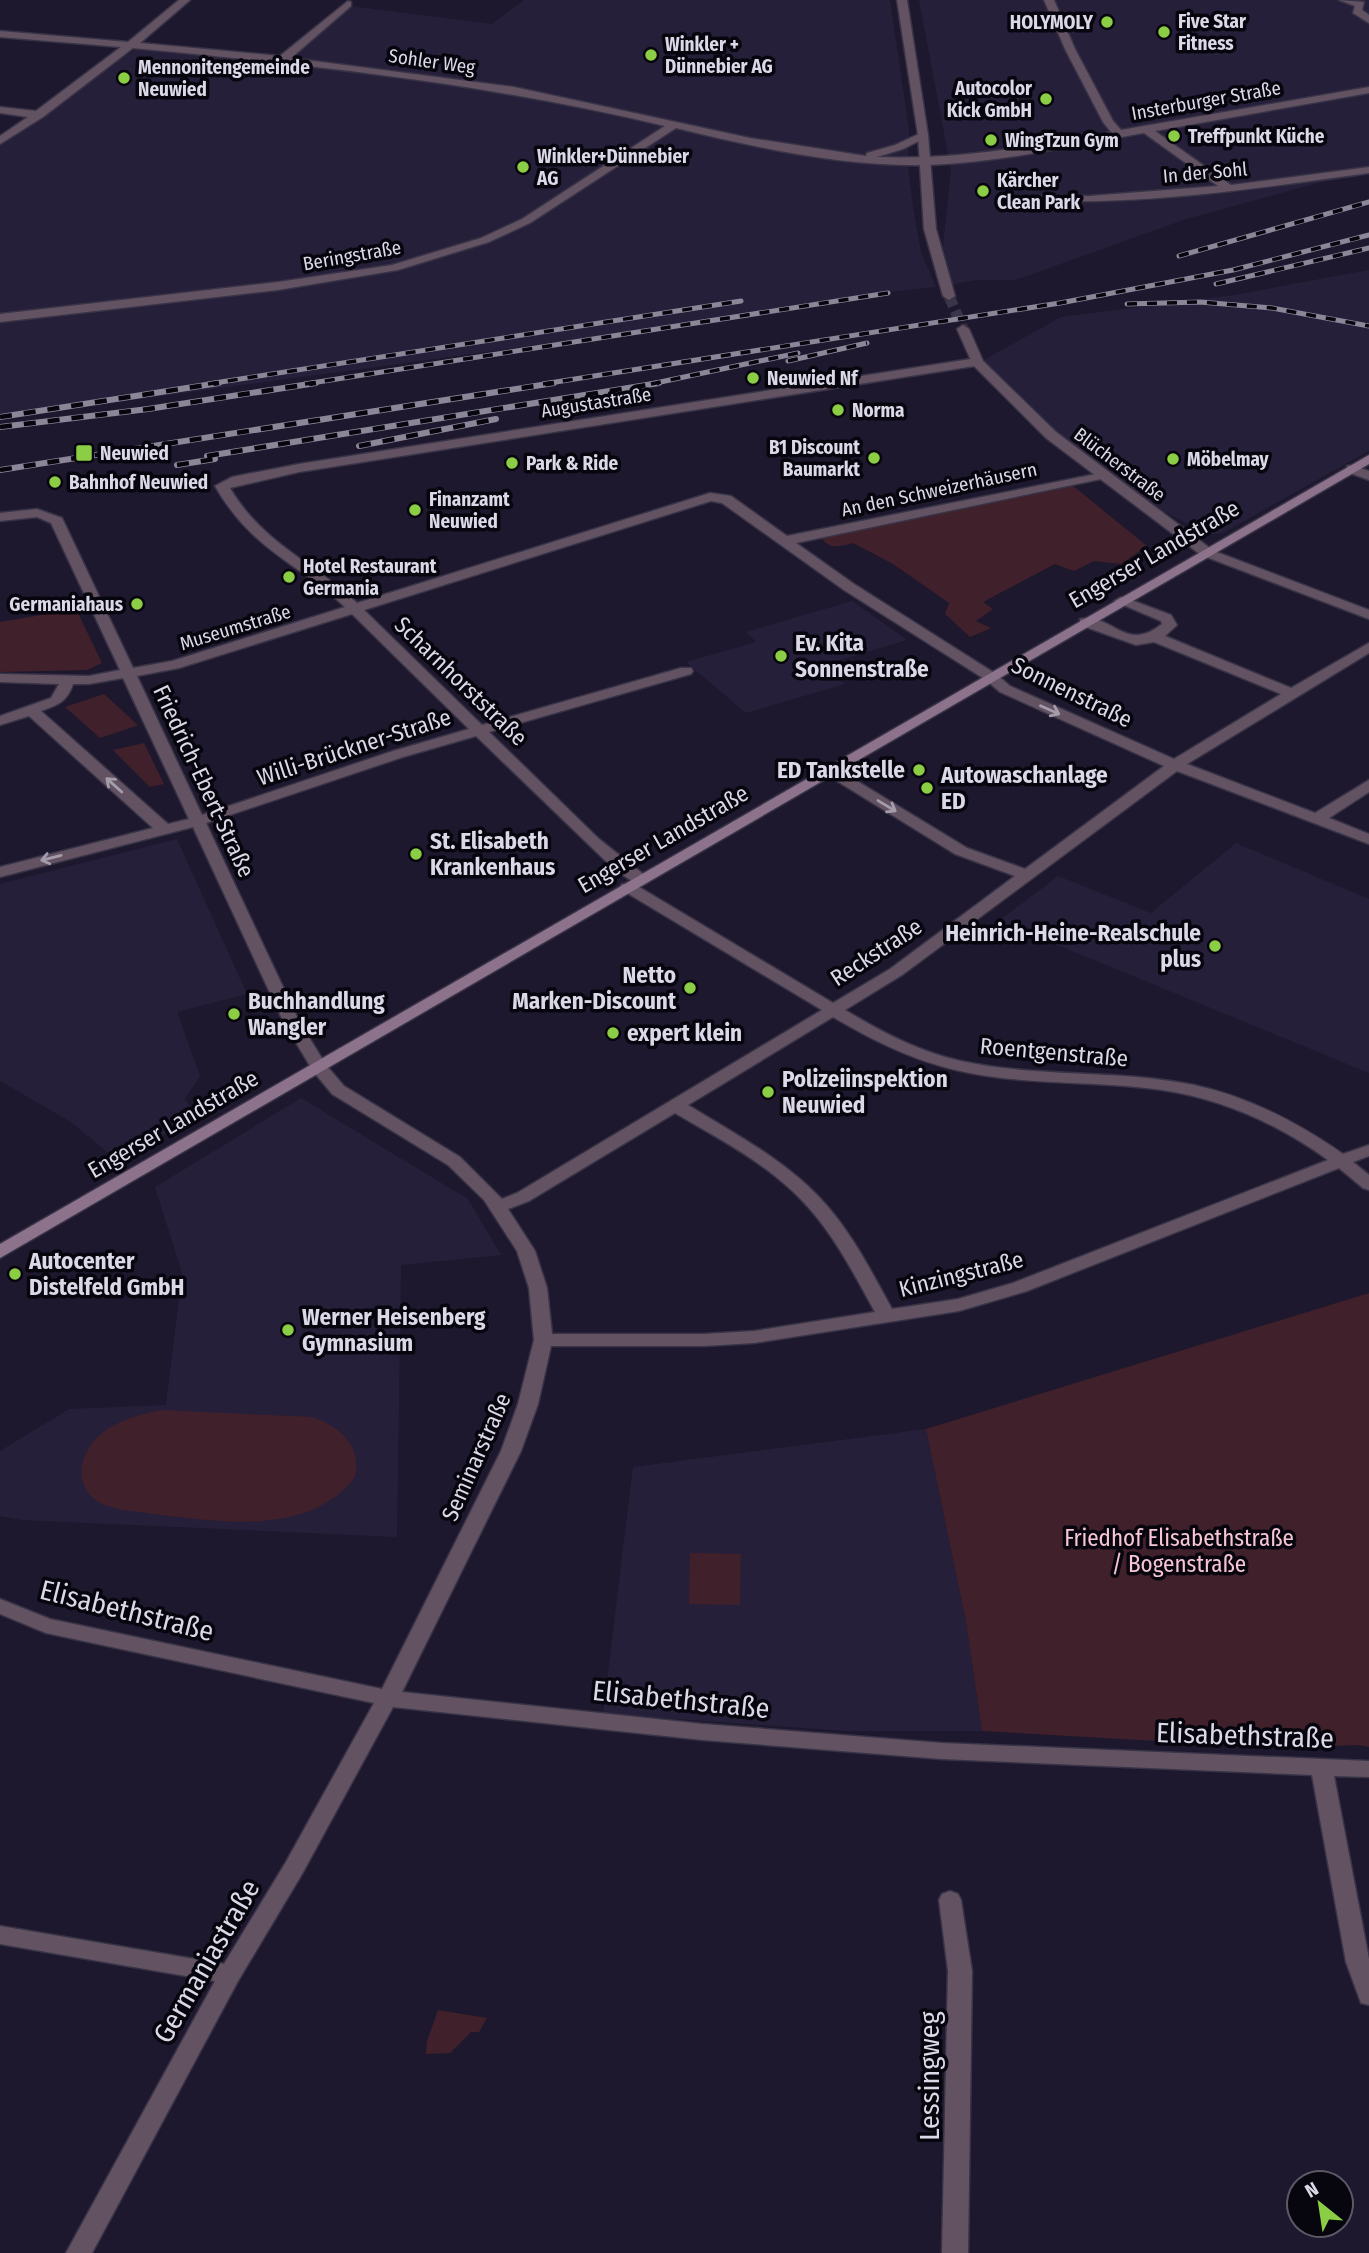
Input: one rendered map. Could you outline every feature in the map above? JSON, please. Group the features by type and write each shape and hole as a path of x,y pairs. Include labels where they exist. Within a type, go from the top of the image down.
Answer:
{"main road":[{"name":"Engerser Landstraße","path":"0,1252 1369,459"}],"street":[{"path":"0,141 133,44 185,0"},
{"path":"902,0 923,135 930,229 949,296"},
{"path":"1049,0 1070,49 1118,134"},
{"path":"1344,0 1361,5 1357,10 1369,20"},
{"path":"283,59 348,4"},
{"name":"Sohler Weg","path":"0,34 283,59 516,90 796,150 853,159 925,162"},
{"name":"Insterburger Straße","path":"925,162 988,157 1369,90"},
{"path":"0,110 39,115"},
{"name":"Beringstraße","path":"0,318 278,286 394,268 485,240 526,221 675,124"},
{"path":"1146,129 1228,189"},
{"name":"Sohler Weg","path":"853,159 892,150 923,135"},
{"name":"In der Sohl","path":"1043,198 1089,199 1228,189 1369,170"},
{"name":"Blücherstraße","path":"962,328 977,362 1051,435 1206,552 1369,615"},
{"name":"Augustastraße","path":"222,486 237,480 312,466 977,362"},
{"path":"1352,469 1369,476"},
{"name":"An den Schweizerhäusern","path":"784,541 1101,475"},
{"name":"Scharnhorststraße","path":"222,486 263,540 349,600 635,883"},
{"name":"Sonnenstraße","path":"710,497 726,499 857,593 991,677 1004,690 1175,765 1369,839"},
{"name":"Museumstraße","path":"0,678 67,680 130,674 174,665 357,610 710,497"},
{"name":"Friedrich-Ebert-Straße","path":"0,517 29,513 48,514 60,526 291,1021 319,1067"},
{"path":"1085,622 1136,641 1155,637 1170,625 1166,618 1121,601"},
{"path":"1155,637 1290,693"},
{"name":"Reckstraße","path":"499,1206 523,1197 911,962 1175,765 1369,647"},
{"name":"Willi-Brückner-Straße","path":"0,872 198,821 480,729 685,671"},
{"path":"0,721 56,701 62,695 67,680"},
{"path":"32,711 165,830"},
{"path":"829,771 961,851 1027,875"},
{"path":"1317,819 1369,785"},
{"name":"Roentgenstraße","path":"635,883 832,1009 898,1045 967,1068 1034,1077 1149,1083 1226,1100 1290,1125 1343,1161 1369,1184"},
{"name":"Seminarstraße","path":"319,1067 338,1090 461,1167 481,1184 499,1206 526,1251 538,1287 543,1340 528,1404 511,1451 386,1698"},
{"path":"675,1105 758,1157 812,1201 836,1230 888,1318"},
{"name":"Kinzingstraße","path":"543,1340 704,1340 754,1336 888,1318 958,1305 1020,1287 1369,1150"},
{"name":"Elisabethstraße","path":"0,1606 46,1626 386,1698 703,1732 942,1751 1369,1769"},
{"name":"Germaniastraße","path":"79,2253 230,1974 294,1868 386,1698"},
{"path":"1322,1768 1358,1962 1369,1996"},
{"name":"Lessingweg","path":"950,1900 960,1971 955,2253"},
{"path":"0,1935 230,1974"}],"shaded area":[{"path":"524,0 890,0 909,129 908,167 913,207 921,252 936,287 880,293 553,343 0,418 0,141 142,45 287,61 350,6 492,24"},
{"path":"919,0 1369,0 1369,175 1318,183 1183,220 1016,280 976,280 950,285 943,246 951,170"},
{"path":"1369,270 1369,451 1223,533 1208,535 1121,488 1051,427 982,361 1061,317 1234,295"},
{"name":"Ev. Kita Sonnenstraße","path":"852,601 907,640 823,665 845,684 746,713 686,662 756,642 746,632"},
{"path":"177,839 247,994 177,1012 200,1076 185,1099 197,1116 118,1161 71,1122 0,1081 0,884"},
{"name":"Heinrich-Heine-Realschule plus","path":"1236,843 1369,899 1369,1073 999,921 1058,876 1151,913"},
{"name":"Werner Heisenberg Gymnasium","path":"301,1098 468,1199 501,1255 401,1265 397,1537 22,1520 0,1516 0,1451 69,1409 166,1405 182,1273 155,1187"},
{"path":"926,1429 966,1622 982,1731 846,1731 603,1714 633,1467"}],"green space":[{"path":"1072,485 1147,546 1121,564 1094,561 1074,571 1055,564 983,602 993,609 976,621 991,628 970,637 945,614 949,603 893,564 853,543 831,545 820,536"},
{"path":"76,609 102,663 87,670 0,672 0,622"},
{"path":"104,694 139,725 100,738 65,707"},
{"path":"144,743 164,784 150,787 113,750"},
{"name":"Friedhof Elisabethstraße / Bogenstraße","path":"1369,1293 1369,1747 1358,1745 1279,1748 982,1731 966,1622 926,1429"},
{"path":"161,1410 312,1417 332,1426 347,1439 355,1456 355,1477 333,1498 307,1512 278,1519 246,1522 213,1521 121,1510 94,1499 82,1480 82,1463 89,1447 101,1434 115,1425"},
{"path":"690,1553 741,1554 740,1605 689,1604"},
{"path":"438,2010 487,2018 479,2032 471,2032 450,2053 426,2054 427,2041"}],"tunnel":[{"path":"949,296 963,329"}],"railway":[{"path":"1179,256 1369,202"},
{"path":"543,384 1060,303 1233,270 1369,235"},
{"path":"1216,284 1369,248"},
{"path":"305,384 888,293"},
{"path":"208,384 741,301"},
{"path":"1127,304 1200,302 1272,308 1369,326"},
{"path":"788,361 867,343"},
{"path":"651,384 798,353"},
{"path":"0,417 219,383"},
{"path":"0,427 148,409 316,383"},
{"path":"0,470 554,383"},
{"path":"207,456 659,383"},
{"path":"359,446 496,419"},
{"path":"177,465 215,459"}],"place":[{"name":"HOLYMOLY","path":"1107,22"},
{"name":"Five Star Fitness","path":"1164,32"},
{"name":"Winkler + Dünnebier AG","path":"651,55"},
{"name":"Mennonitengemeinde Neuwied","path":"124,78"},
{"name":"Autocolor Kick GmbH","path":"1046,99"},
{"name":"Treffpunkt Küche","path":"1174,136"},
{"name":"WingTzun Gym","path":"991,140"},
{"name":"Winkler+Dünnebier AG","path":"523,167"},
{"name":"Kärcher Clean Park","path":"983,191"},
{"name":"Neuwied Nf","path":"753,378"},
{"name":"Norma","path":"838,410"},
{"name":"Neuwied","path":"84,453"},
{"name":"B1 Discount Baumarkt","path":"874,458"},
{"name":"Möbelmay","path":"1173,459"},
{"name":"Park & Ride","path":"512,463"},
{"name":"Bahnhof Neuwied","path":"55,482"},
{"name":"Finanzamt Neuwied","path":"415,510"},
{"name":"Hotel Restaurant Germania","path":"289,577"},
{"name":"Germaniahaus","path":"137,604"},
{"name":"Ev. Kita Sonnenstraße","path":"781,656"},
{"name":"ED Tankstelle","path":"919,770"},
{"name":"Autowaschanlage ED","path":"927,788"},
{"name":"St. Elisabeth Krankenhaus","path":"416,854"},
{"name":"Heinrich-Heine-Realschule plus","path":"1215,946"},
{"name":"Netto Marken-Discount","path":"690,988"},
{"name":"Buchhandlung Wangler","path":"234,1014"},
{"name":"expert klein","path":"613,1033"},
{"name":"Polizeiinspektion Neuwied","path":"768,1092"},
{"name":"Autocenter Distelfeld GmbH","path":"15,1274"},
{"name":"Werner Heisenberg Gymnasium","path":"288,1330"}]}
